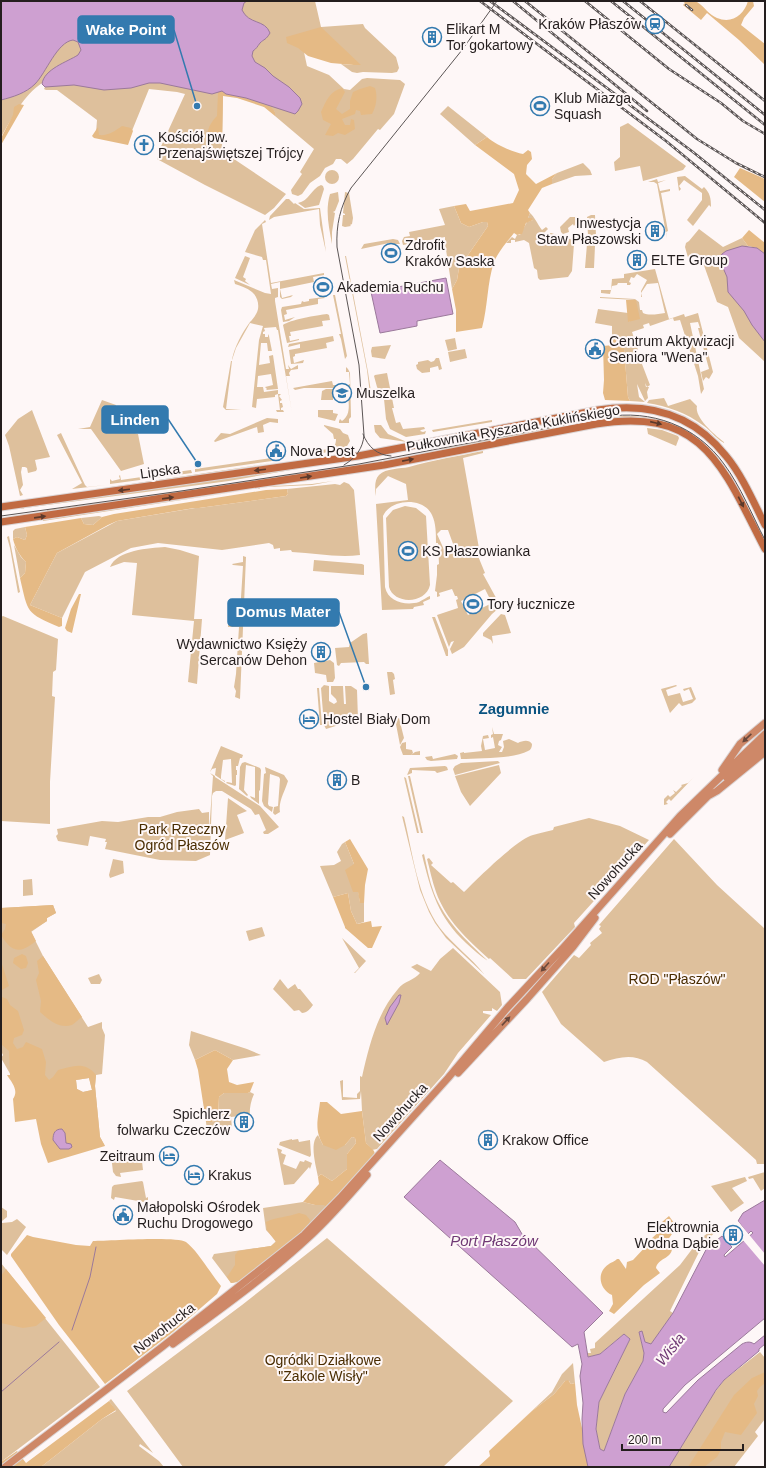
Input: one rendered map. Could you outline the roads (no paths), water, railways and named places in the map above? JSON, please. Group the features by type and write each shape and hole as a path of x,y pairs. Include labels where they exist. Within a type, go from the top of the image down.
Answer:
{"main road":[{"name":"Pułkownika Ryszarda Kuklińskiego","path":"370,454 614,407 653,410 675,416 689,423 703,432 715,443 732,463 765,525"},
{"name":"Pułkownika Ryszarda Kuklińskiego","path":"369,467 596,424 625,420 650,421 682,432 701,445 714,458 730,481 765,549"},
{"name":"Lipska","path":"1,507 281,468 370,454"},
{"name":"Lipska","path":"1,522 369,467"},
{"name":"Nowohucka","path":"12,1467 23,1456 304,1235 340,1198 448,1078 508,1007 566,945 680,816 713,783 715,777 740,744 765,723"},
{"path":"708,796 765,734"},
{"path":"713,783 742,759 765,743"},
{"name":"Nowohucka","path":"5,1467 23,1456 248,1288 308,1238 338,1208 466,1064 521,1005 573,947 600,913 666,840 708,796 717,791 765,752"}],"water":[{"path":"1,1 247,1 244,3 242,10 245,15 264,26 270,33 253,51 252,56 255,62 289,87 300,98 302,104 295,114 246,98 226,94 222,91 212,94 160,83 149,83 131,88 104,90 74,85 45,87 42,84 47,74 57,66 78,55 81,50 78,42 73,40 62,46 39,79 28,90 10,98 1,100"},
{"path":"742,246 757,248 765,254 765,342 752,325 744,311 728,292 727,277 721,263 720,258 722,254 726,251"},
{"path":"446,278 453,314 417,321 417,326 380,333 371,292"},
{"path":"399,995 401,995 399,1003 387,1025 385,1018 390,1007"},
{"path":"62,1129 65,1133 66,1143 71,1144 72,1147 69,1149 60,1149 53,1140 53,1135 55,1132"},
{"path":"440,1160 515,1222 522,1234 603,1313 584,1332 588,1357 600,1354 624,1334 630,1339 599,1402 596,1429 600,1449 604,1451 625,1394 643,1361 644,1353 639,1332 642,1331 645,1342 651,1344 673,1313 709,1244 712,1244 722,1236 732,1247 724,1255 725,1257 753,1233 751,1231 748,1234 738,1221 743,1213 765,1200 765,1318 685,1385 663,1409 663,1412 666,1413 698,1380 742,1344 751,1342 754,1344 765,1335 765,1344 759,1349 759,1351 724,1380 716,1390 669,1467 588,1467 583,1444 583,1403 580,1376 582,1364 578,1344 572,1347 404,1197"}],"waterway":[{"path":"72,1330 90,1277 96,1247"},
{"path":"1,1392 59,1342"}],"tram line":[{"path":"344,465 358,452 364,435 359,365 337,247 337,231 341,209 351,188 462,50 497,1"},
{"path":"1,516 359,464 622,415 656,418 672,423 687,430 713,451 736,482 765,540"},
{"path":"363,434 374,450 381,454 391,456"}],"railway":[{"path":"480,1 666,141 765,223"},
{"path":"490,1 693,152 765,210"},
{"path":"513,1 647,111"},
{"path":"525,1 697,139 736,163 765,177"},
{"path":"585,1 669,69 721,103 743,121 765,134"},
{"path":"611,1 765,125"},
{"path":"623,1 765,115"},
{"path":"640,1 765,101"},
{"path":"686,5 692,10"}],"place":[{"name":"Kraków Płaszów","path":"655,24"},
{"name":"Elikart M Tor gokartowy","path":"432,37"},
{"name":"Wake Point","path":"197,106"},
{"name":"Klub Miazga Squash","path":"540,106"},
{"name":"Kościół pw. Przenajświętszej Trójcy","path":"144,145"},
{"name":"Inwestycja Staw Płaszowski","path":"655,231"},
{"name":"Zdrofit Kraków Saska","path":"391,253"},
{"name":"ELTE Group","path":"637,260"},
{"name":"Akademia Ruchu","path":"323,287"},
{"name":"Centrum Aktywizacji Seniora \"Wena\"","path":"595,349"},
{"name":"Muszelka","path":"342,393"},
{"name":"Nova Post","path":"276,451"},
{"name":"Linden","path":"198,464"},
{"name":"KS Płaszowianka","path":"408,551"},
{"name":"Tory łucznicze","path":"473,604"},
{"name":"Wydawnictwo Księży Sercanów Dehon","path":"321,652"},
{"name":"Domus Mater","path":"366,687"},
{"name":"Hostel Biały Dom","path":"309,719"},
{"name":"B","path":"337,780"},
{"name":"Spichlerz folwarku Czeczów","path":"244,1122"},
{"name":"Krakow Office","path":"488,1140"},
{"name":"Zeitraum","path":"169,1156"},
{"name":"Krakus","path":"194,1175"},
{"name":"Małopolski Ośrodek Ruchu Drogowego","path":"123,1215"},
{"name":"Elektrownia Wodna Dąbie","path":"733,1235"}],"district":[{"name":"Zagumnie","path":"514,708"}],"park label":[{"name":"Park Rzeczny Ogród Płaszów","path":"182,838"},
{"name":"ROD \"Płaszów\"","path":"677,979"},
{"name":"Ogródki Działkowe \"Zakole Wisły\"","path":"323,1368"}],"water label":[{"name":"Port Płaszów","path":"494,1240"},
{"name":"Wisła","path":"670,1349"}]}
